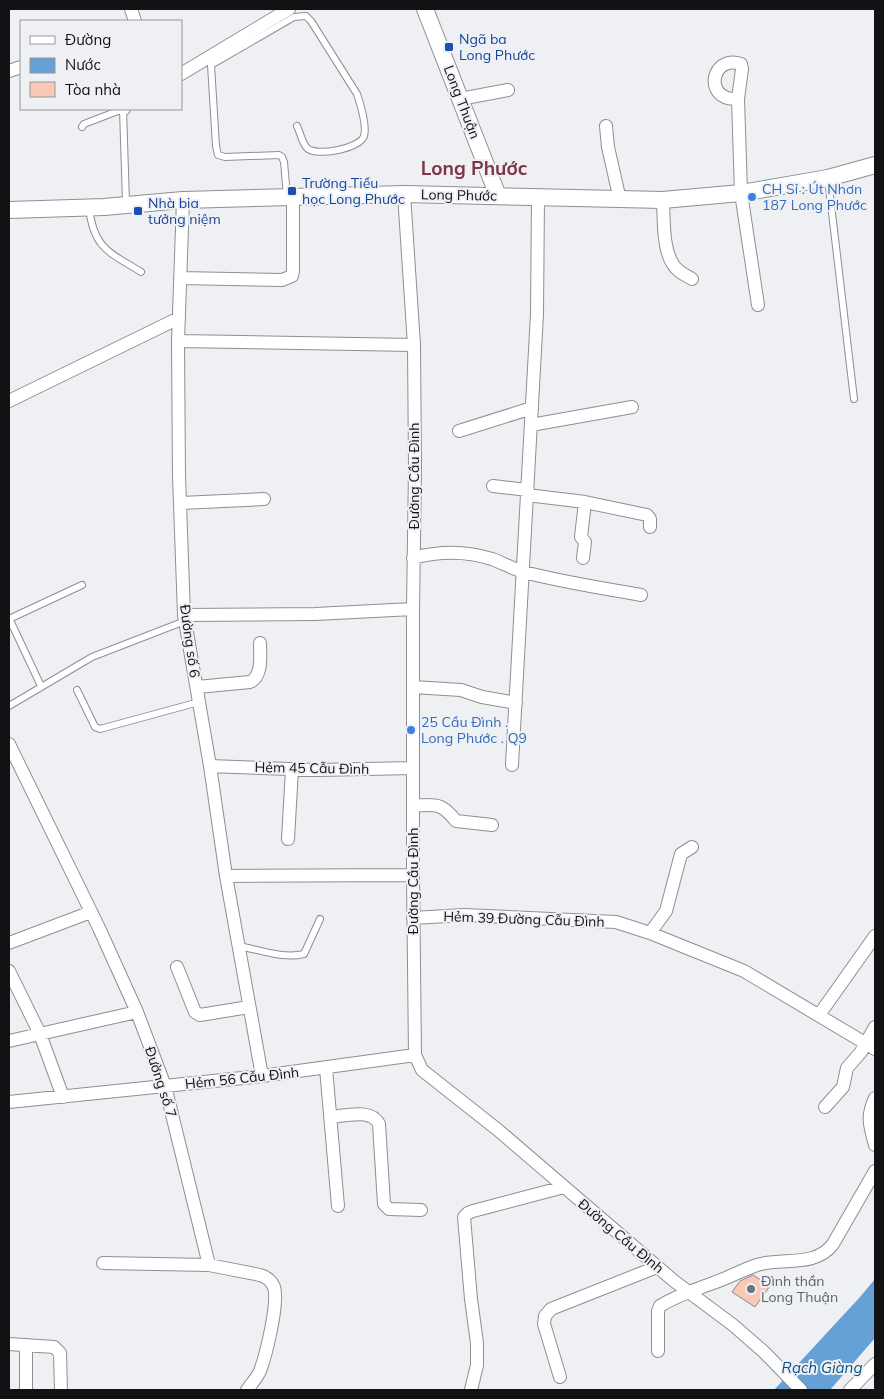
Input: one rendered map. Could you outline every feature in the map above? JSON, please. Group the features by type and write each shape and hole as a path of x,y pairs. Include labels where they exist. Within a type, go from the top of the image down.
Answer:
{"street":[{"path":"182,73 289,9"},
{"name":"Long Thuận","path":"425,9 498,196"},
{"path":"460,99 508,90"},
{"path":"738,99 741,193 758,305"},
{"path":"606,126 608,147 620,200"},
{"name":"Long Phước","path":"9,210 126,205 182,200 404,194 663,200 741,193 828,178 875,165"},
{"name":"Đường Cầu Đình","path":"404,194 414,345 415,468 412,610 415,1055 422,1070 498,1130 657,1267 733,1325 764,1352 801,1390"},
{"path":"180,278 282,280 292,276 290,197"},
{"path":"512,765 537,314 538,197"},
{"name":"Đường số 6","path":"182,200 178,341 179,476 184,618 210,766 226,876 262,1076"},
{"path":"663,200 668,254 677,270 692,279"},
{"path":"9,401 179,318"},
{"path":"178,341 414,345"},
{"path":"531,425 632,407"},
{"path":"459,431 532,408"},
{"path":"493,486 647,515 650,519 650,527"},
{"path":"181,502 264,499"},
{"path":"583,558 585,542 581,537 585,502"},
{"path":"413,558 429,553 442,552 467,554 491,559 523,572 641,595"},
{"path":"184,618 412,610"},
{"path":"196,687 250,682 256,679 259,674 260,643"},
{"path":"413,687 461,690 482,697 516,703"},
{"name":"Đường số 7","path":"9,744 91,912 137,1012 166,1086 209,1266"},
{"name":"Hẻm 45 Cẫu Đình","path":"210,766 292,769 413,768"},
{"path":"288,839 292,769"},
{"path":"413,805 439,806 446,809 456,821 492,825"},
{"path":"650,933 666,911 681,854 692,847"},
{"path":"226,876 413,875"},
{"path":"9,943 91,912"},
{"name":"Hẻm 39 Đường Cẫu Đình","path":"413,918 464,915 616,922 650,933 744,971 871,1046"},
{"path":"819,1015 875,936"},
{"path":"177,967 196,1012 200,1015 249,1007"},
{"path":"9,971 40,1034 63,1097"},
{"path":"9,1041 137,1012"},
{"path":"825,1107 843,1088 847,1068 871,1046 875,1027"},
{"name":"Hẻm 56 Cẫu Đình","path":"9,1102 262,1076 415,1055"},
{"path":"326,1068 338,1206"},
{"path":"875,1098 870,1109 869,1123 875,1146"},
{"path":"330,1117 366,1115 376,1118 384,1204 389,1209 421,1210"},
{"path":"658,1351 658,1311 660,1306 687,1291 714,1283 758,1265 816,1258 825,1253 833,1244 875,1171"},
{"path":"471,1390 477,1365 477,1343 464,1218 473,1211 564,1187"},
{"path":"103,1263 209,1266 267,1277 273,1286 275,1297 270,1334 259,1372 247,1390"},
{"path":"560,1377 544,1324 545,1316 552,1309 657,1267"},
{"path":"9,1344 54,1347 60,1352 61,1390"},
{"path":"26,1345 26,1390"},
{"path":"850,1390 875,1364"}],"lane":[{"path":"290,197 284,162 279,155 225,157 218,155 211,65 294,17 306,16 357,94 361,105 364,136 361,141 346,149 312,151 306,147 297,126"},
{"path":"82,127 84,124 121,110"},
{"path":"124,110 126,205"},
{"path":"828,178 854,399"},
{"path":"89,207 91,225 100,245 141,272"},
{"path":"41,686 9,619 82,585"},
{"path":"9,706 92,657 184,618"},
{"path":"77,690 95,727 99,729 154,716 199,702"},
{"path":"239,946 285,955 296,956 304,954 320,919"}],"water":[{"name":"Rạch Giàng","path":"875,1279 875,1338 830,1390 774,1390 860,1297"}],"building":[{"name":"Đình thần Long Thuận","path":"753,1275 770,1286 755,1307 732,1292 740,1281"}],"place":[{"name":"Ngã ba Long Phước","path":"449,47"},
{"name":"Trường Tiểu học Long Phước","path":"292,191"},
{"name":"CH Sỉ : Út Nhơn 187 Long Phước","path":"752,197"},
{"name":"Nhà bia tưởng niệm","path":"138,211"},
{"name":"25 Cầu Đình . Long Phước . Q9","path":"411,730"},
{"name":"Đình thần Long Thuận","path":"751,1289"}],"district":[{"name":"Long Phước","path":"474,168"}]}
